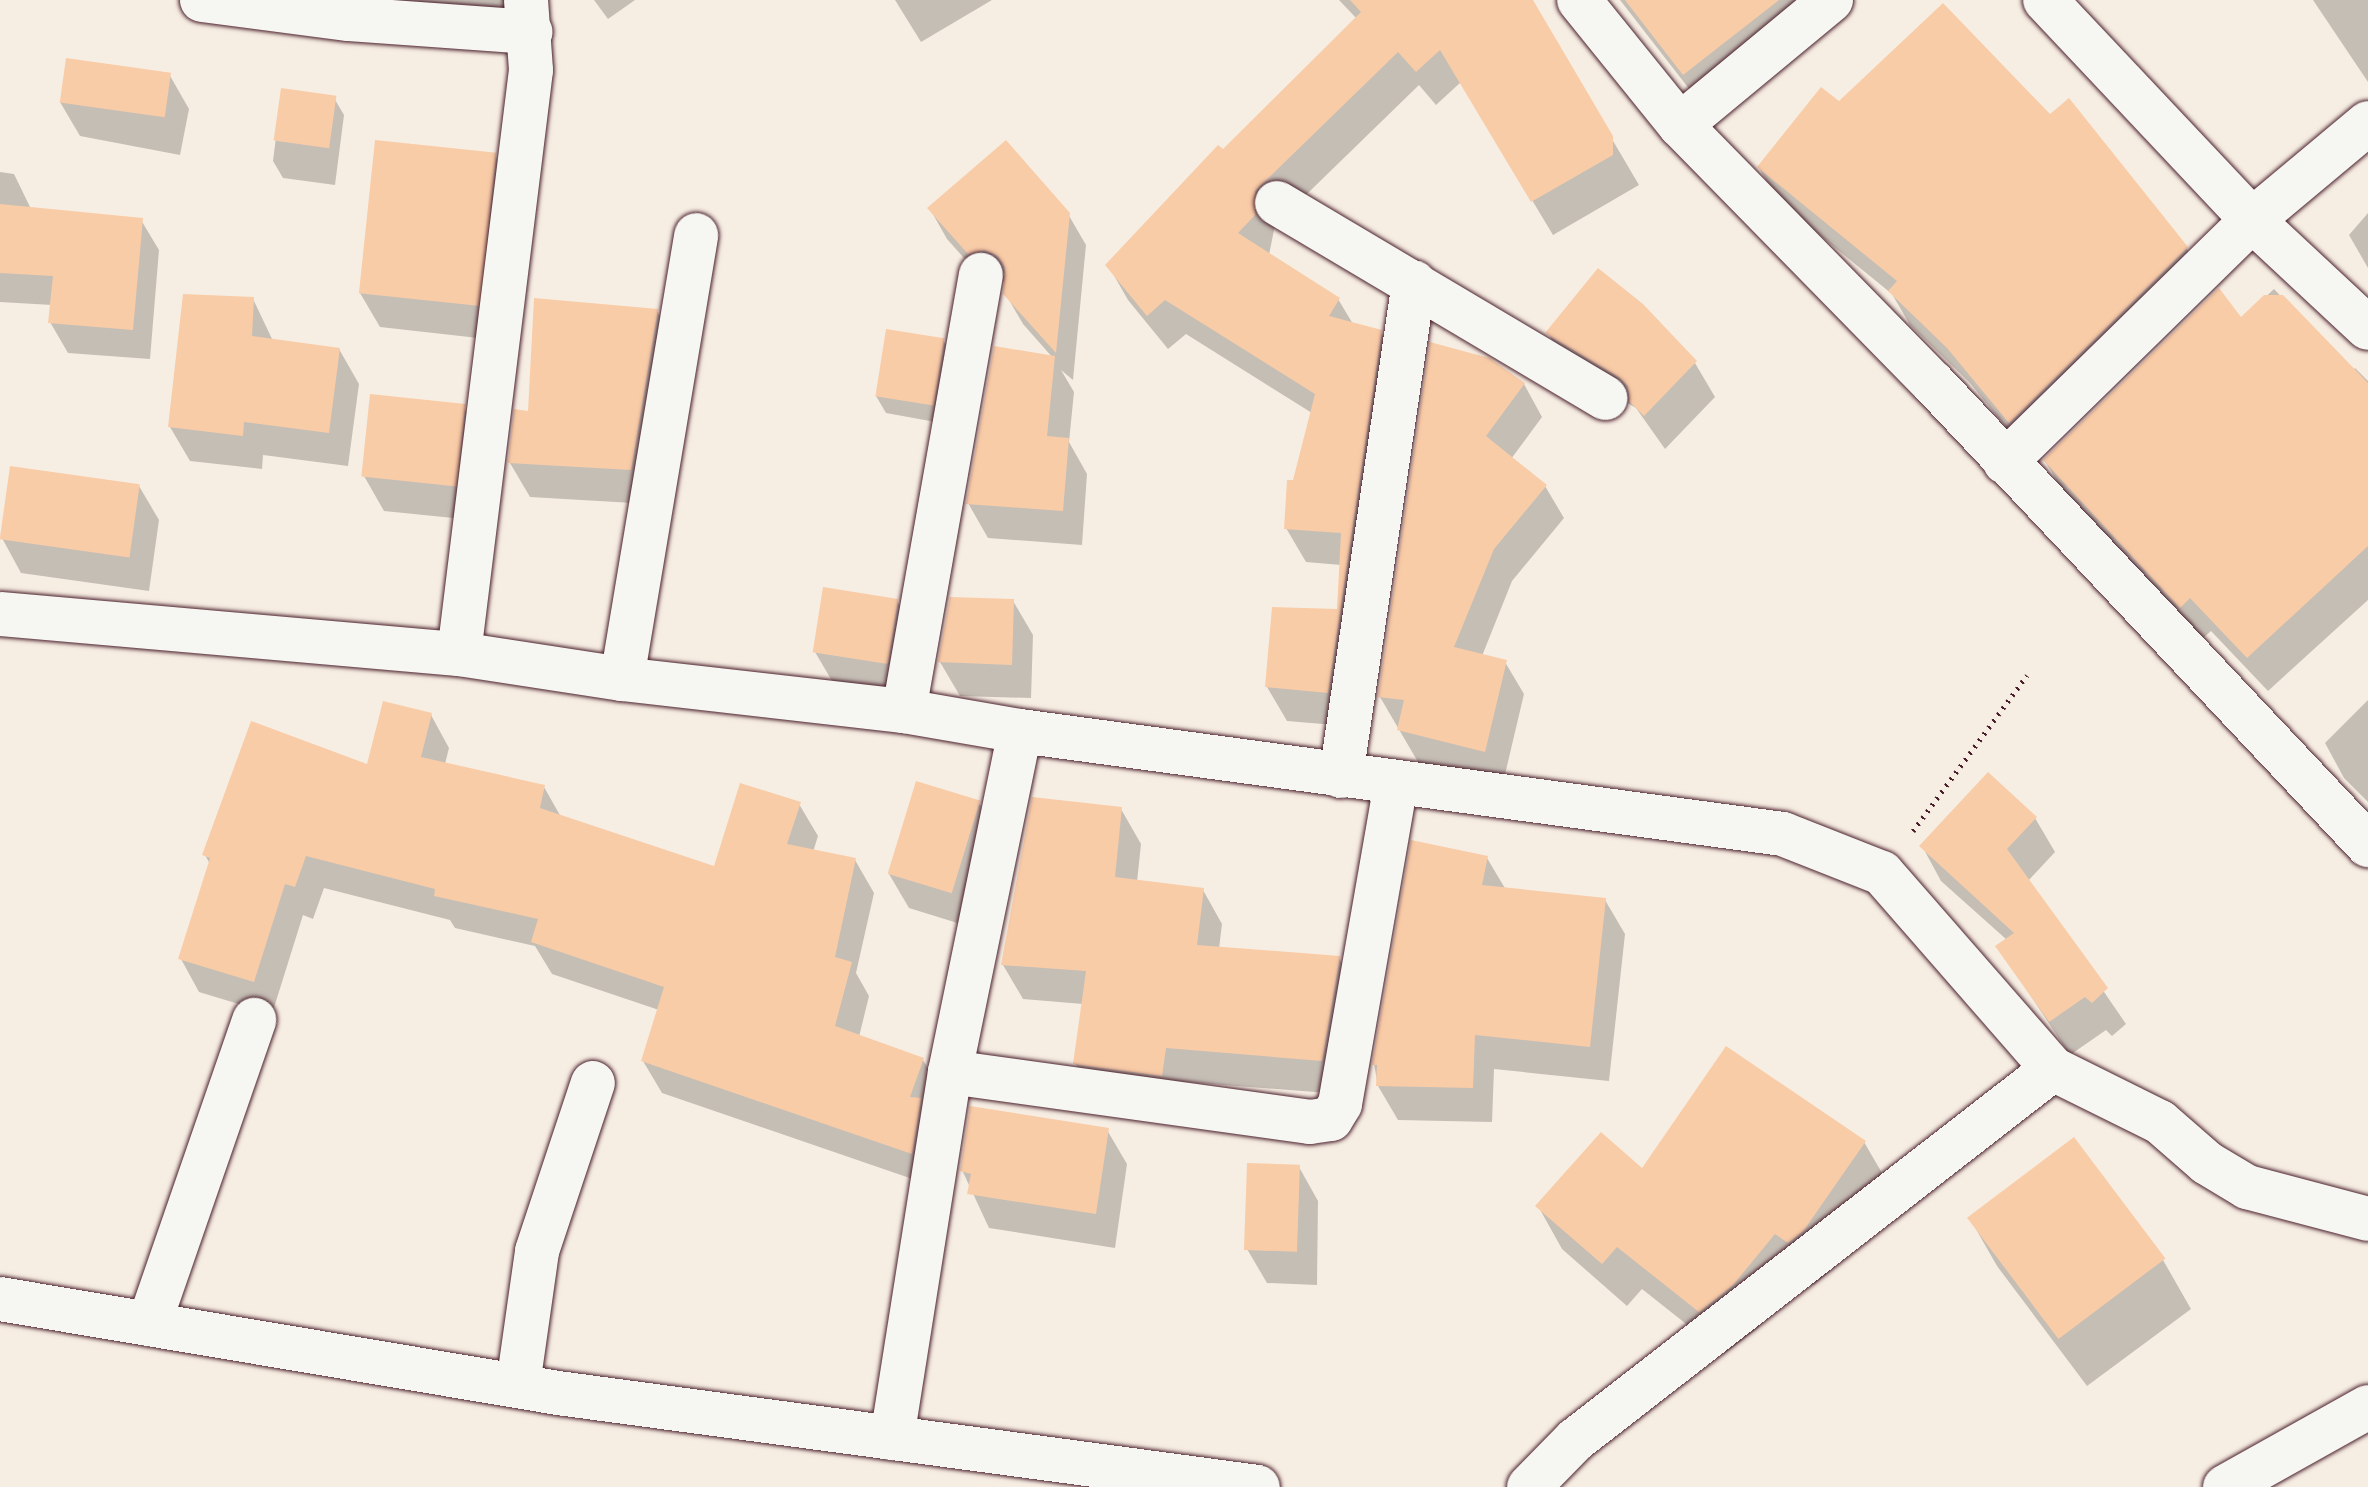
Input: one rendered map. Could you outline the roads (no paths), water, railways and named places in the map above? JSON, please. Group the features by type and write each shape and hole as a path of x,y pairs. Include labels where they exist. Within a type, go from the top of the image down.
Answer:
{"street":[{"path":"202,0 349,19 528,16 531,70 459,654"},
{"path":"1579,0 1680,125 2368,845"},
{"path":"1680,125 1831,0"},
{"path":"2045,0 2252,220 2368,328"},
{"path":"2005,462 2252,220 2368,123"},
{"path":"1277,203 1606,398"},
{"path":"622,679 696,235"},
{"path":"904,711 981,275"},
{"path":"1341,776 1414,282"},
{"path":"0,614 459,654 622,679 904,711 1020,731 1341,776 1783,834 1882,873 2053,1069 2160,1122 2207,1163 2247,1187 2368,1219"},
{"path":"892,1438 950,1072 1020,731"},
{"path":"950,1072 1310,1122 1331,1119 1340,1104 1396,783"},
{"path":"149,1324 254,1020"},
{"path":"1529,1487 1575,1440 2053,1069"},
{"path":"518,1385 537,1251 593,1083"},
{"path":"0,1299 518,1385 1258,1487"},
{"path":"2225,1487 2368,1407"}]}
